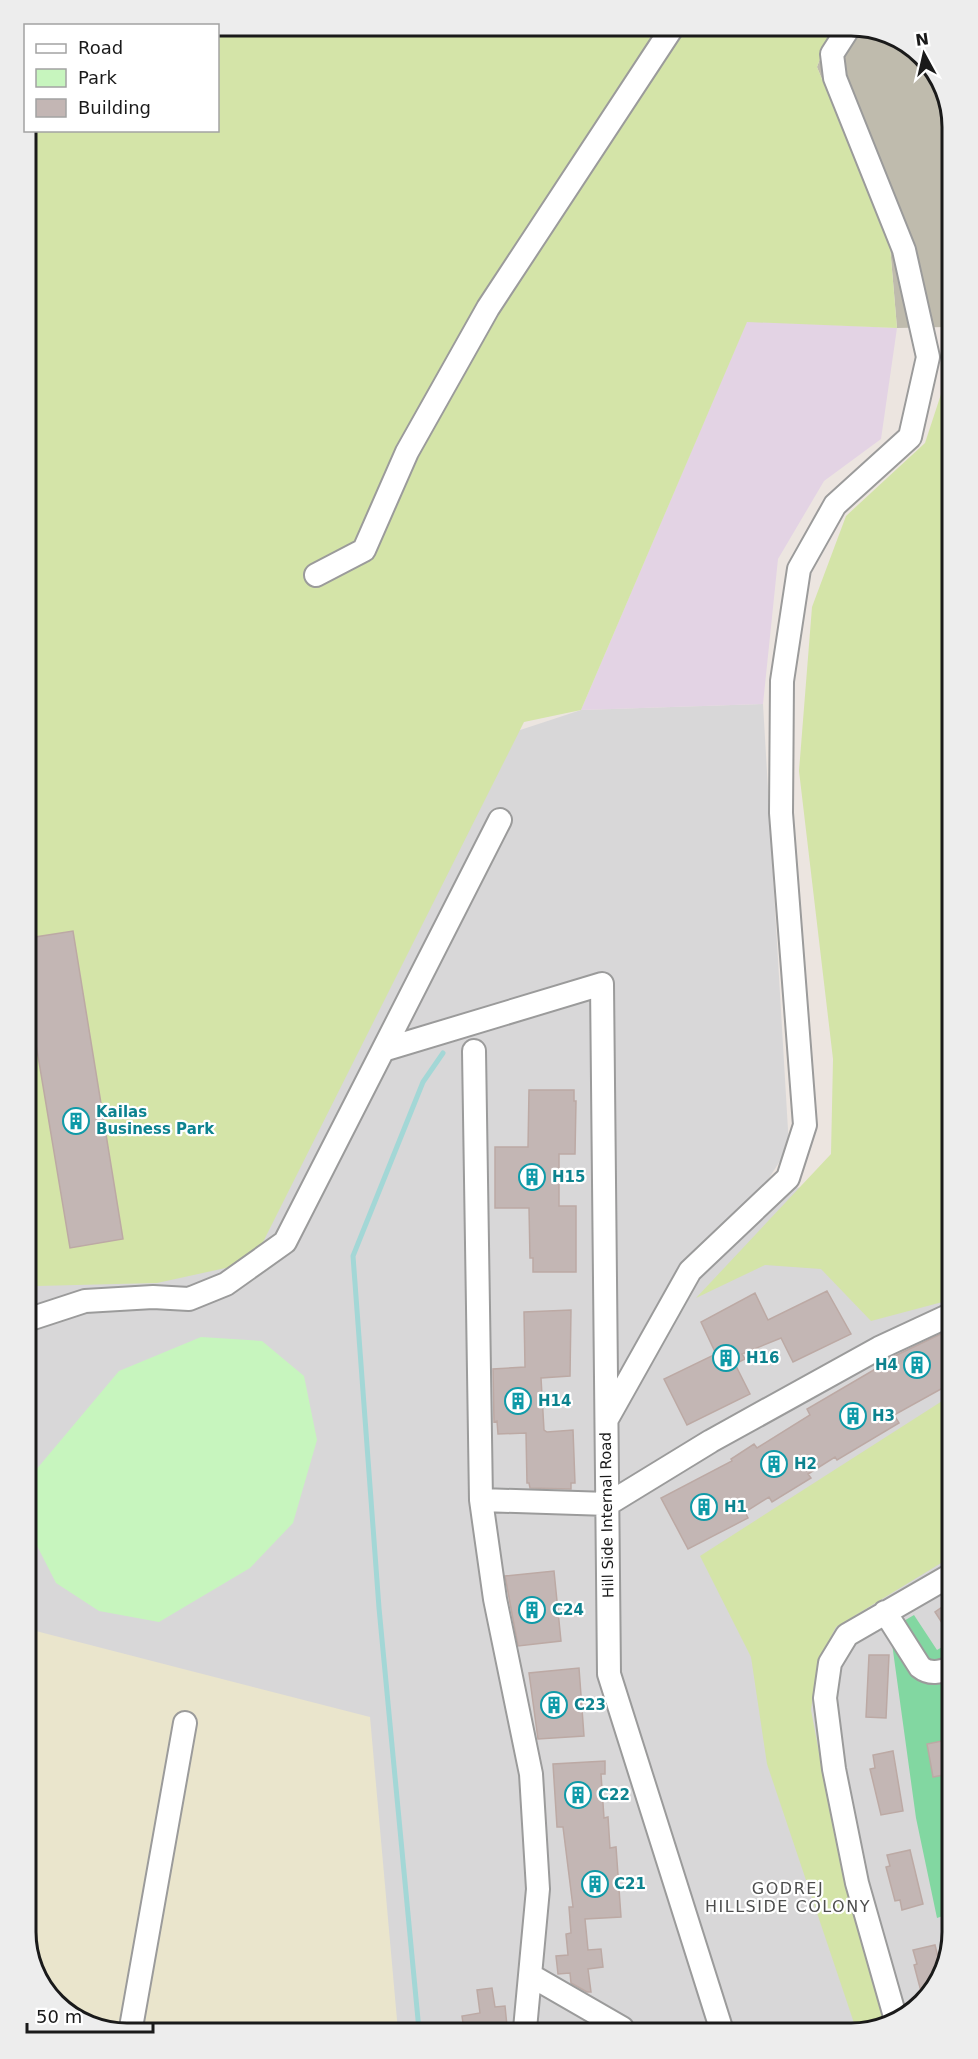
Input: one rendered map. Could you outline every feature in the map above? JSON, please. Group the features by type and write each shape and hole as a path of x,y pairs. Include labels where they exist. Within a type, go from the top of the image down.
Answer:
{"street":[{"path":"316,575 364,550 407,452 488,308 666,36"},
{"path":"606,1421 690,1271 788,1178 806,1125 781,813 782,681 797,580 799,569 835,505 910,437 928,357 904,250 835,78 832,54 844,36"},
{"path":"36,1317 85,1301 153,1297 189,1299 226,1284 285,1242 500,820"},
{"name":"Hill Side Internal Road","path":"383,1050 602,984 609,1674 719,2023"},
{"path":"474,1051 481,1500 495,1599 531,1774 538,1888 526,2023"},
{"path":"481,1500 608,1504 711,1442 879,1348 942,1320"},
{"path":"894,2012 857,1883 834,1769 825,1698 830,1664 847,1635 942,1580"},
{"path":"891,1609 931,1660 937,1664 942,1662"},
{"path":"891,1609 920,1667 926,1672 942,1670"},
{"path":"132,2023 185,1723"},
{"path":"530,1976 613,2023"}],"shaded area":[{"path":"828,36 857,36 875,39 894,47 894,84 931,84 935,92 942,127 942,327 897,328 890,246 817,67"},
{"path":"747,321 897,328 881,439 824,481 778,559 763,704 581,710"},
{"path":"763,704 789,1147 762,1189 942,1182 942,1932 939,1956 927,1983 907,2004 886,2016 851,2023 121,2023 97,2018 71,2004 55,1988 43,1967 36,1932 36,1261 46,1257 493,739 581,710"},
{"path":"36,1631 370,1717 397,2023 121,2023 97,2018 81,2011 55,1988 43,1967 36,1932"}],"green space":[{"path":"219,36 828,36 817,67 890,246 897,328 747,322 581,710 524,722 253,1262 157,1283 37,1286 36,132 219,132"},
{"path":"942,391 942,1302 871,1321 821,1269 765,1265 696,1298 831,1154 833,1059 799,771 812,607 846,516 925,443"},
{"path":"201,1337 262,1341 304,1376 317,1440 293,1523 250,1568 159,1622 99,1611 56,1583 36,1544 36,1470 119,1371"},
{"path":"942,1401 942,1562 836,1627 818,1661 811,1710 835,1837 884,2017 854,2023 767,1764 751,1657 700,1556"},
{"path":"914,1615 937,1650 942,1647 942,1916 937,1918 916,1818 890,1629"}],"building":[{"name":"Kailas Business Park","path":"73,931 123,1239 70,1248 36,1044 36,937"},
{"name":"H15","path":"529,1090 574,1090 574,1101 576,1101 575,1154 559,1154 559,1206 576,1206 576,1272 533,1272 533,1258 530,1258 529,1208 495,1208 495,1147 528,1147"},
{"name":"H16","path":"827,1291 851,1334 793,1362 781,1338 742,1354 745,1359 735,1364 750,1394 687,1425 664,1379 716,1354 701,1322 755,1293 768,1320"},
{"name":"H14","path":"571,1310 570,1376 541,1378 544,1430 547,1432 573,1430 575,1483 571,1483 571,1489 530,1488 527,1483 526,1433 498,1434 497,1421 494,1422 493,1369 525,1367 524,1312"},
{"path":"942,1333 942,1388 894,1415 899,1423 837,1460 835,1457 808,1474 811,1478 772,1502 769,1497 745,1512 748,1518 688,1549 661,1498 732,1461 731,1459 754,1444 757,1448 810,1415 807,1409 884,1364 882,1362"},
{"name":"C24","path":"554,1571 561,1641 518,1646 505,1576"},
{"path":"942,1607 942,1623 935,1612"},
{"path":"869,1655 889,1655 886,1718 866,1717"},
{"name":"C23","path":"579,1668 584,1736 538,1739 529,1673"},
{"path":"942,1741 942,1775 933,1777 927,1744"},
{"path":"893,1751 903,1811 881,1815 870,1769 875,1768 873,1755"},
{"path":"605,1761 605,1774 601,1774 604,1818 608,1817 610,1848 616,1847 621,1917 585,1919 588,1950 601,1949 603,1967 588,1969 591,1992 587,1992 571,1983 570,1973 558,1974 556,1956 568,1955 566,1934 571,1933 569,1907 573,1907 563,1827 557,1827 553,1764"},
{"path":"910,1850 923,1904 902,1910 900,1900 895,1901 886,1867 890,1866 887,1855"},
{"path":"935,1945 938,1958 933,1972 921,1991 914,1965 917,1964 913,1950"},
{"path":"492,1988 495,2007 505,2006 507,2023 463,2023 462,2016 480,2013 477,1990"}],"waterway":[{"path":"418,2023 379,1608 353,1256 423,1082 443,1053"}],"place":[{"name":"Kailas Business Park","path":"76,1121"},
{"name":"H15","path":"532,1177"},
{"name":"H16","path":"726,1358"},
{"name":"H4","path":"917,1365"},
{"name":"H14","path":"518,1401"},
{"name":"H3","path":"853,1416"},
{"name":"H2","path":"774,1464"},
{"name":"H1","path":"704,1507"},
{"name":"C24","path":"532,1610"},
{"name":"C23","path":"554,1705"},
{"name":"C22","path":"578,1795"},
{"name":"C21","path":"595,1884"}],"district":[{"name":"GODREJ HILLSIDE COLONY","path":"788,1897"}]}
